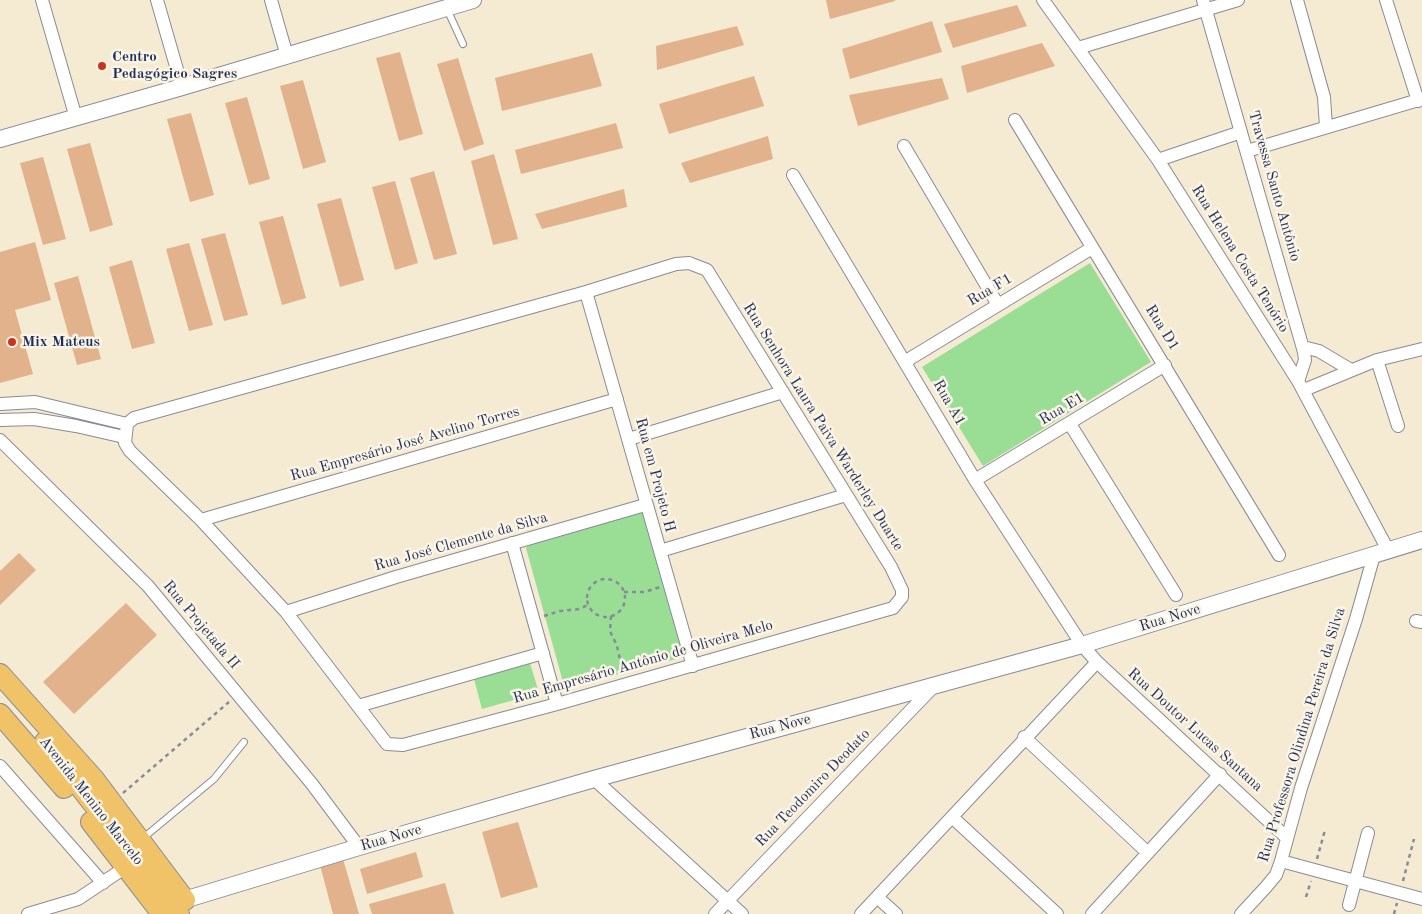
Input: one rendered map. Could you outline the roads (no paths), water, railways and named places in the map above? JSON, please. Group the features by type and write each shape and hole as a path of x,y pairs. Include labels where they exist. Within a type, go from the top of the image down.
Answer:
{"main road":[{"path":"0,674 108,797 140,840 175,908"},
{"name":"Avenida Menino Marcelo","path":"0,690 42,738 175,908"},
{"name":"Avenida Menino Marcelo","path":"0,714 38,756 126,867 175,908"},
{"path":"108,797 108,822"}],"street":[{"path":"42,0 76,118"},
{"path":"157,0 182,88"},
{"path":"271,0 287,56"},
{"path":"0,139 182,88 473,0"},
{"name":"Rua Helena Costa Tenório","path":"1043,0 1158,160 1301,385 1381,552"},
{"path":"1078,48 1204,5 1238,0"},
{"path":"1296,0 1324,97 1326,127"},
{"path":"1247,151 1420,100 1386,0"},
{"name":"Travessa Santo Antônio","path":"1204,5 1303,347 1305,360 1301,385"},
{"name":"Rua D1","path":"1015,120 1279,555"},
{"path":"1158,160 1241,132"},
{"path":"904,146 998,305"},
{"name":"Rua A1","path":"793,175 906,361 975,480 1082,645"},
{"name":"Rua F1","path":"906,361 1092,248"},
{"name":"Rua Senhora Laura Paiva Warderley Duarte","path":"586,292 676,264 689,263 707,270 891,567 902,590 899,604"},
{"path":"543,653 358,706 286,612 201,520 130,451 124,437 127,424 134,418 586,292"},
{"name":"Rua em Projeto H","path":"586,292 618,399 645,505 660,550 693,666"},
{"path":"1303,347 1319,352 1351,370"},
{"path":"1301,385 1377,360 1422,349"},
{"path":"1377,360 1398,426"},
{"name":"Rua E1","path":"975,480 1165,365"},
{"path":"629,440 783,392"},
{"name":"Rua Empresário José Avelino Torres","path":"201,520 618,399"},
{"path":"15,418 6,403 35,402 127,424"},
{"path":"0,420 15,418 76,426 124,437"},
{"path":"1070,424 1176,595"},
{"name":"Rua Projetada II","path":"0,440 148,586 312,784 358,847"},
{"path":"660,550 846,495"},
{"name":"Rua José Clemente da Silva","path":"286,612 512,543 645,505"},
{"name":"Rua Nove","path":"175,908 358,847 594,779 1082,645 1422,540"},
{"path":"512,543 558,704"},
{"name":"Rua Professora Olindina Pereira da Silva","path":"1241,914 1276,875 1301,788 1356,619 1381,552"},
{"name":"Rua Empresário Antônio de Oliveira Melo","path":"358,706 380,737 387,744 395,746 558,704 693,666 893,608 899,604"},
{"name":"Rua Doutor Lucas Santana","path":"1082,645 1097,662 1287,838"},
{"path":"861,914 1024,737 1097,662"},
{"name":"Rua Teodomiro Deodato","path":"714,914 936,684"},
{"path":"1024,737 1148,853"},
{"path":"0,766 103,884"},
{"path":"1092,914 1220,774"},
{"path":"594,779 742,914"},
{"path":"952,817 1057,914"},
{"path":"1349,905 1368,833"},
{"path":"1281,861 1422,899"},
{"path":"28,914 78,899 126,867"},
{"path":"877,897 896,914"}],"lane":[{"path":"447,8 463,44"},
{"path":"140,840 214,779 244,742"}],"place":[{"name":"Centro Pedagógico Sagres","path":"102,66"},
{"name":"Mix Mateus","path":"12,342"}]}
